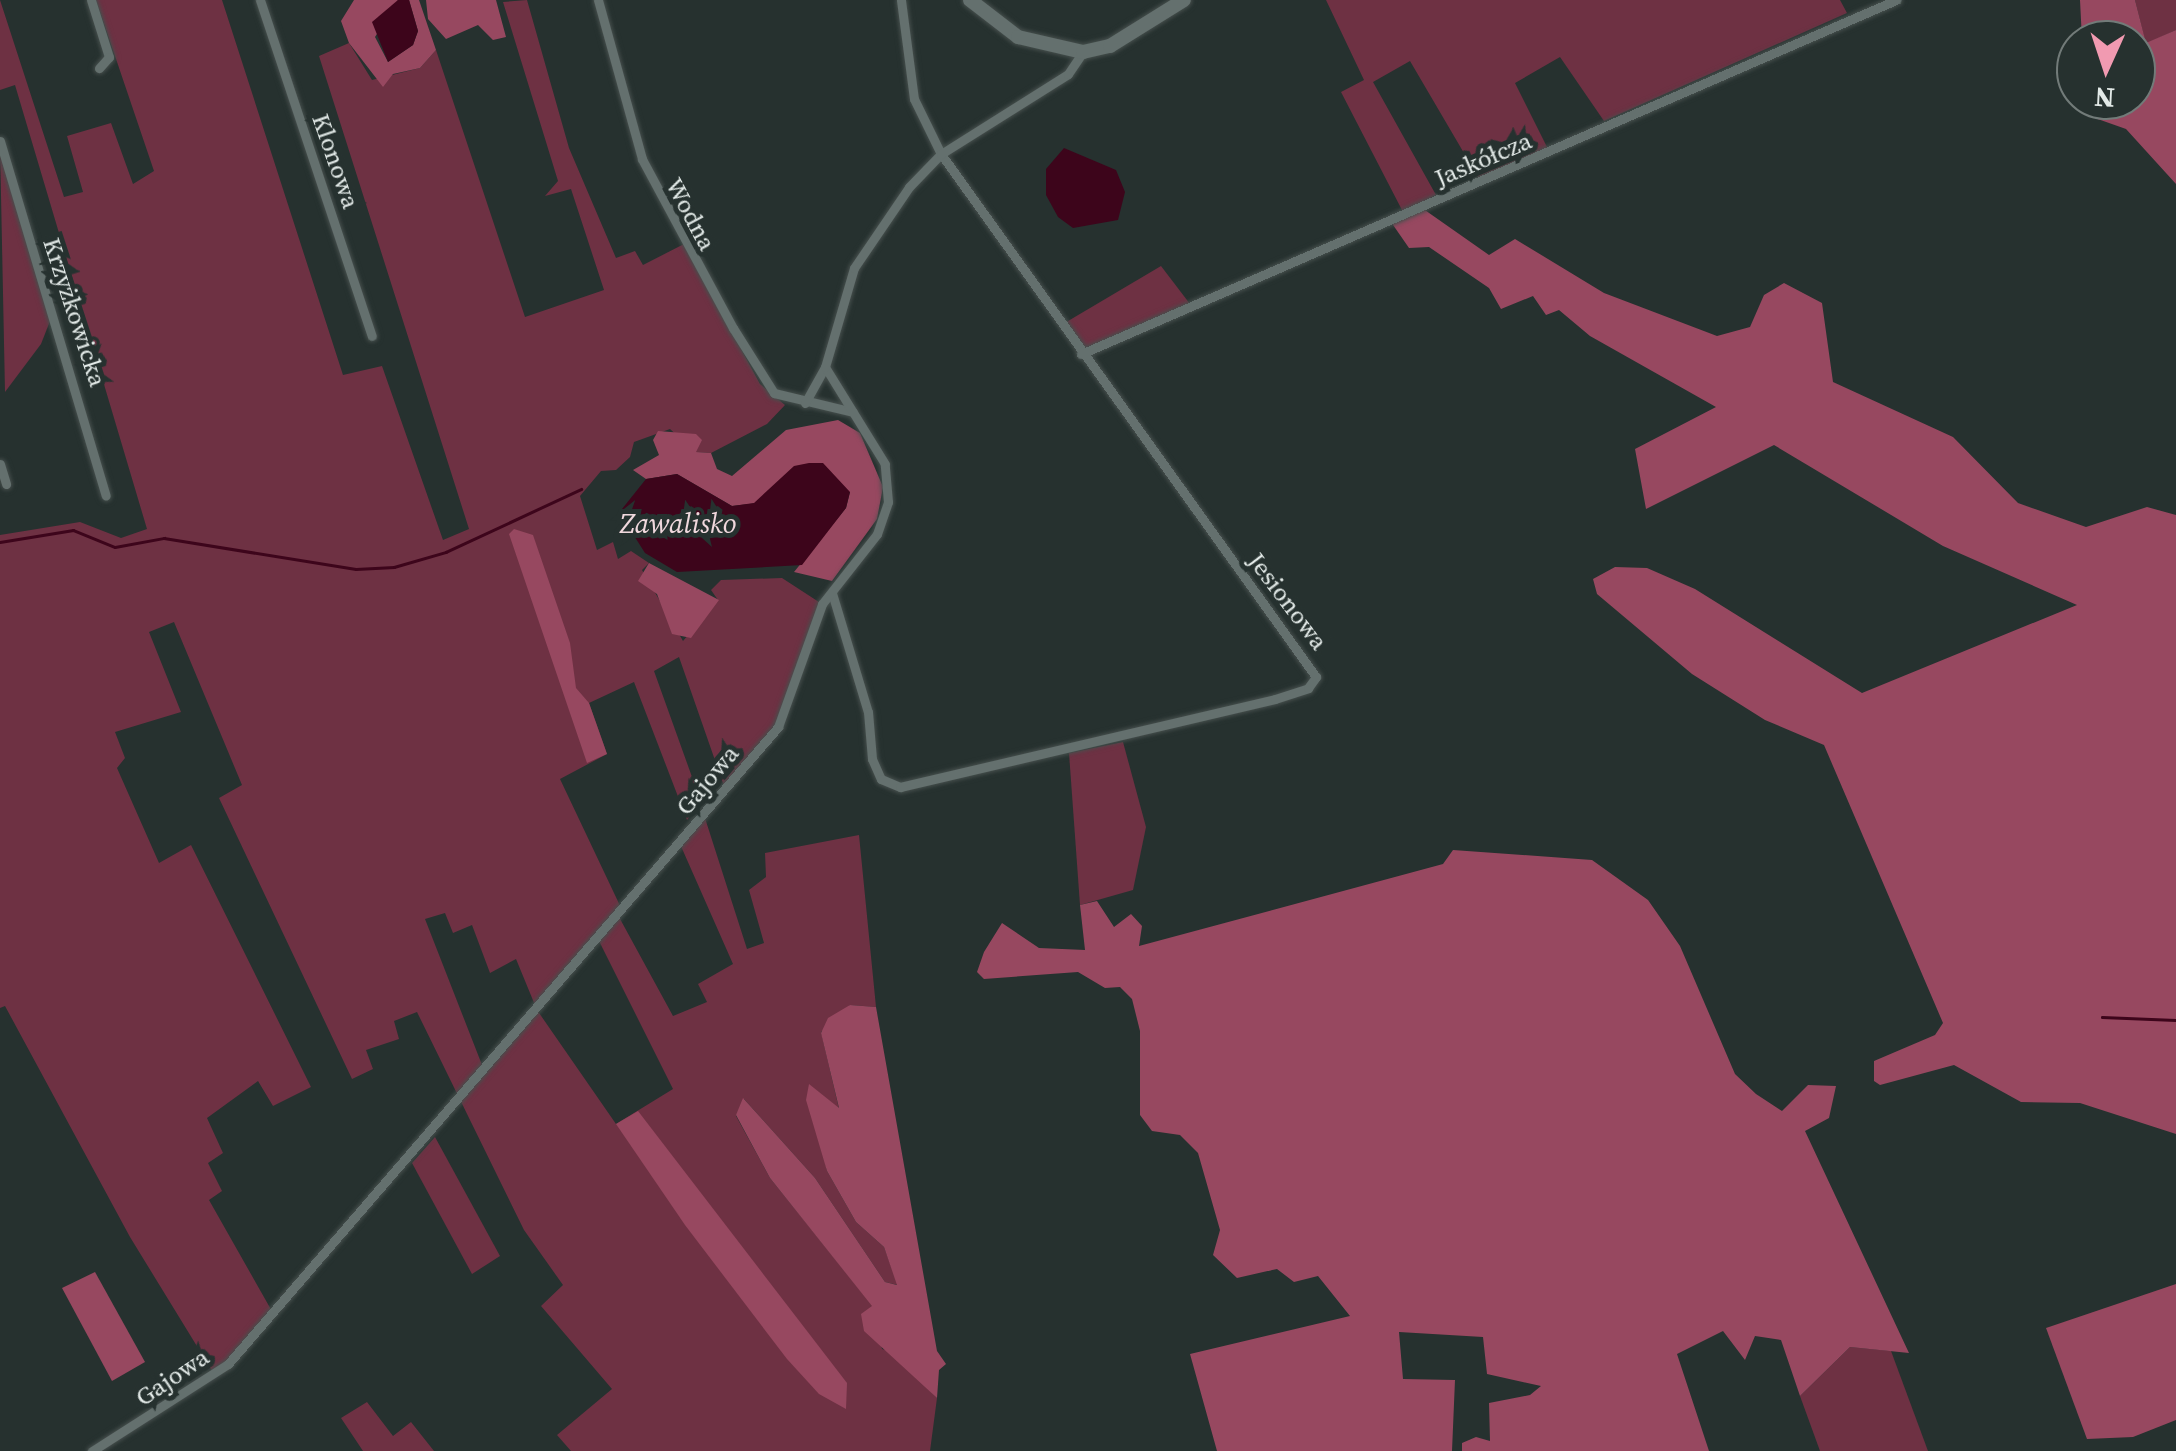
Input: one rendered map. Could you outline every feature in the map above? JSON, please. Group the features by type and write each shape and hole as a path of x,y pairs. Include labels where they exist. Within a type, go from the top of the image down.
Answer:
{"street":[{"path":"91,0 109,58 99,68"},
{"name":"Klonowa","path":"260,0 372,336"},
{"name":"Jesionowa","path":"832,593 868,712 872,759 881,778 900,787 1312,685 1316,677 1309,662 941,154 914,99 901,0"},
{"path":"970,0 1018,37 1083,52 1110,46 1184,0"},
{"name":"Jaskółcza","path":"1083,353 1896,0"},
{"name":"Wodna","path":"601,2 627,118 661,205 774,393 853,412"},
{"path":"805,403 825,366 854,268 909,188 941,154 1068,74 1083,52"},
{"name":"Krzyżkowicka","path":"0,142 106,496"},
{"name":"Gajowa","path":"92,1451 228,1364 623,912 778,728 832,593 876,534 888,502 885,464 825,366"},
{"path":"0,464 6,484"}],"shaded area":[{"path":"0,0 64,197 83,192 67,136 111,123 133,184 154,171 96,0 222,0 343,375 382,366 443,540 469,529 319,56 349,43 372,80 420,68 436,50 525,317 604,290 571,189 545,196 558,181 503,2 527,0 569,148 616,258 635,251 643,265 684,244 760,384 785,405 767,424 711,453 695,452 670,429 634,442 630,457 616,470 601,471 580,496 597,550 613,542 618,559 631,551 649,563 642,570 683,641 718,600 711,590 721,580 782,578 822,604 778,727 725,789 679,657 654,671 701,802 687,820 634,682 589,703 607,754 560,779 623,912 619,917 673,1016 707,1002 698,984 733,964 680,844 704,815 747,949 764,943 749,890 766,877 765,853 859,835 876,1007 850,1005 821,1032 839,1109 809,1085 827,1171 856,1222 884,1247 898,1285 885,1282 815,1178 744,1099 736,1116 770,1178 873,1306 882,1349 895,1353 937,1398 930,1451 571,1451 557,1435 612,1389 541,1306 563,1285 524,1230 417,1012 394,1021 399,1039 366,1050 373,1069 352,1079 219,798 242,785 174,622 149,632 181,712 115,732 125,758 117,768 159,863 191,845 311,1087 273,1106 258,1081 207,1118 223,1153 208,1163 222,1191 209,1200 273,1313 214,1374 130,1237 5,1006 0,1008 0,535 80,522 121,538 147,529 15,85 0,90","holes":["445,913 453,933 472,925 490,973 516,959 537,1010 484,1070 425,919","599,941 673,1089 616,1124 537,1010"]},
{"path":"354,0 398,0 375,37 388,62 413,45 418,31 409,0 419,0 436,50 420,68 393,74 383,87 349,43 341,21"},
{"path":"426,0 496,0 506,37 493,40 478,25 446,39 428,19"},
{"path":"1326,0 1840,0 1847,13 1604,121 1560,57 1515,83 1548,149 1478,177 1410,61 1373,82 1436,195 1403,212 1341,92 1364,80"},
{"path":"2080,0 2135,0 2140,20 2081,20"},
{"path":"2135,0 2176,0 2176,30 2156,39 2156,20 2140,20"},
{"path":"2176,30 2176,184 2126,129 2100,120 2156,120 2156,39"},
{"path":"0,145 52,316 41,344 5,392"},
{"path":"1422,208 1489,255 1515,239 1604,293 1717,336 1750,327 1764,295 1784,283 1822,303 1833,382 1953,437 2018,503 2086,527 2147,507 2176,515 2176,1134 2080,1103 2021,1102 1954,1065 1880,1085 1874,1081 1874,1061 1935,1035 1943,1023 1824,745 1765,720 1692,674 1597,594 1593,579 1615,567 1647,568 1695,589 1862,693 2077,605 1943,546 1774,445 1646,509 1635,449 1716,407 1590,336 1559,310 1546,315 1533,296 1501,309 1489,288 1429,247 1409,248 1391,222"},
{"path":"1161,266 1190,304 1083,349 1063,324"},
{"path":"838,420 860,433 883,487 877,519 832,581 794,572 846,508 850,492 732,506 677,474 646,479 633,470 659,455 653,440 658,431 696,434 702,440 696,452 711,453 717,469 732,476 786,430"},
{"path":"514,529 533,535 570,643 576,688 589,703 607,754 587,763 509,534"},
{"path":"649,563 719,600 691,638 672,634 657,594 638,581"},
{"path":"1123,742 1146,827 1133,890 1080,905 1069,753"},
{"path":"1453,850 1592,860 1648,900 1680,946 1735,1074 1756,1094 1782,1111 1808,1085 1836,1086 1829,1118 1805,1131 1909,1353 1850,1347 1800,1396 1781,1340 1755,1336 1745,1360 1723,1331 1677,1354 1709,1451 1462,1451 1462,1443 1476,1437 1490,1441 1489,1403 1530,1395 1541,1386 1487,1374 1483,1337 1399,1332 1403,1379 1455,1380 1452,1451 1217,1451 1190,1354 1350,1316 1318,1276 1294,1282 1277,1269 1237,1278 1213,1255 1220,1230 1198,1153 1180,1135 1152,1131 1140,1115 1140,1031 1132,999 1120,987 1105,988 1078,972 984,979 977,972 984,952 1002,923 1039,948 1085,950 1080,905 1097,901 1114,927 1131,914 1142,926 1139,946 1443,864"},
{"path":"850,1005 876,1007 937,1351 946,1364 939,1370 937,1398 864,1331 861,1314 872,1306 770,1178 736,1115 743,1098 815,1178 885,1282 897,1285 884,1247 856,1222 827,1171 806,1100 809,1084 839,1108 821,1033 828,1018"},
{"path":"638,1111 847,1383 846,1409 819,1394 787,1359 685,1225 616,1124"},
{"path":"435,1137 500,1256 472,1274 412,1163"},
{"path":"95,1272 145,1362 112,1381 62,1288"},
{"path":"2176,1284 2176,1420 2133,1437 2087,1439 2046,1328"},
{"path":"1850,1347 1891,1351 1928,1451 1820,1451 1800,1396"},
{"path":"367,1402 393,1436 411,1422 434,1451 363,1451 341,1418"}],"water":[{"path":"398,0 409,0 418,31 413,45 388,62 372,22"},
{"path":"1064,148 1116,170 1125,192 1118,220 1073,228 1058,217 1046,195 1046,169"},
{"name":"Zawalisko","path":"823,463 850,492 846,508 802,565 677,572 645,553 626,523 622,509 646,479 677,474 732,506 754,503 794,466"}],"waterway":[{"path":"0,542 73,530 115,547 164,538 356,569 394,567 446,552 581,489"},
{"path":"2102,1017 2176,1020"}]}
